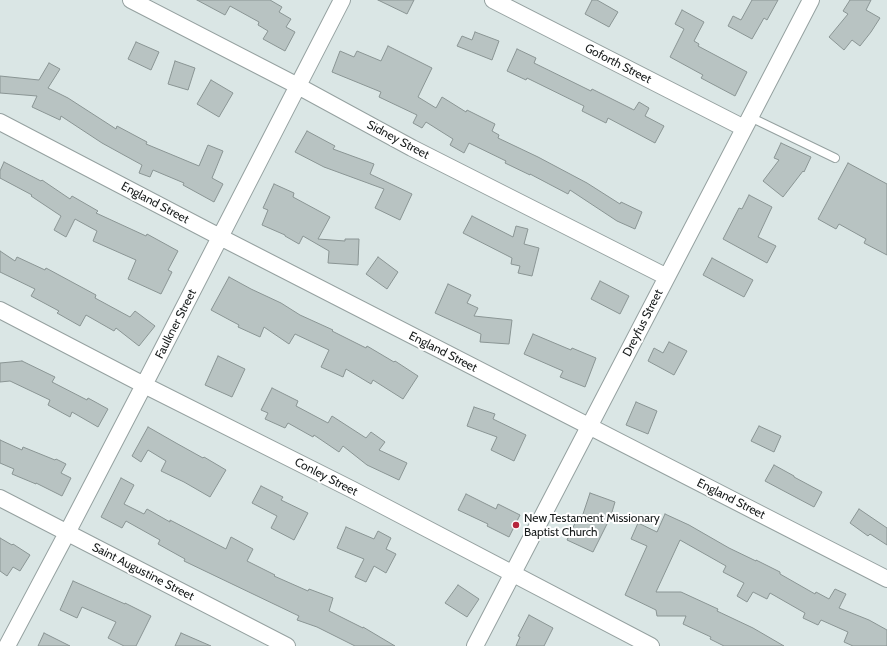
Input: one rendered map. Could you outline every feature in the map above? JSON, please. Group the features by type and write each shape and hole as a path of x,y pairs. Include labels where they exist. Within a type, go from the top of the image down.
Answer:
{"street":[{"name":"Sidney Street","path":"131,0 298,86 412,148 667,277"},
{"name":"Faulkner Street","path":"7,646 68,533 342,0"},
{"name":"Goforth Street","path":"493,0 747,123"},
{"name":"Dreyfus Street","path":"475,646 811,0"},
{"name":"England Street","path":"0,122 220,237 887,579"},
{"name":"Conley Street","path":"0,310 144,385 354,490 651,646"},
{"name":"Saint Augustine Street","path":"0,498 287,646"}],"lane":[{"path":"747,123 835,158"}],"building":[{"path":"197,0 270,0 282,7 279,12 291,19 286,27 295,32 285,51 263,39 268,31 258,25 259,22 230,6 225,15"},
{"path":"378,0 414,0 407,14"},
{"path":"592,0 597,0 618,12 609,27 585,14"},
{"path":"752,0 778,0 767,20 764,18 752,39 728,26 733,16 741,20"},
{"path":"850,0 871,0 866,10 880,18 860,46 852,40 844,50 829,37 848,14 843,11"},
{"path":"682,10 704,22 694,41 699,44 698,46 747,72 735,96 701,78 703,75 670,57 684,29 675,24"},
{"path":"475,32 499,41 492,60 457,46 462,36 472,40"},
{"path":"136,42 159,52 151,70 128,59"},
{"path":"388,46 432,68 418,97 436,108 442,97 466,112 467,110 495,124 492,131 499,135 498,138 587,183 620,204 621,202 642,212 635,229 617,221 570,190 568,194 505,163 506,161 469,143 464,153 450,145 453,139 426,122 422,128 413,123 417,115 379,97 381,92 332,72 340,51 354,57 357,51 381,61"},
{"path":"517,49 536,58 534,63 591,91 592,89 634,110 639,102 649,108 645,116 664,126 655,143 608,118 606,123 582,111 584,106 527,78 526,80 507,71"},
{"path":"175,61 195,68 188,90 168,84"},
{"path":"49,63 60,69 48,88 68,98 116,129 117,126 147,142 146,144 199,166 208,145 223,151 212,178 223,184 214,202 183,185 184,183 153,170 150,177 139,173 142,165 102,143 61,116 60,120 32,107 37,96 0,93 0,76 39,80"},
{"path":"211,80 233,93 219,117 197,104"},
{"path":"307,131 335,146 333,149 374,164 370,174 412,194 400,220 375,208 384,189 324,167 295,152"},
{"path":"781,143 811,157 804,172 803,171 783,197 763,181 779,160 774,158"},
{"path":"4,162 41,181 42,180 70,199 72,196 98,211 96,213 146,236 147,234 178,251 168,270 172,272 161,294 128,279 136,260 93,241 97,231 75,219 66,237 54,230 61,216 31,196 32,195 0,178 0,171"},
{"path":"848,163 887,184 887,255 864,243 866,239 839,224 836,229 818,219"},
{"path":"274,184 294,193 293,197 330,217 318,239 345,241 345,239 359,239 358,265 328,263 329,251 303,236 299,244 285,235 262,225 268,210 263,208"},
{"path":"749,195 772,207 758,237 776,246 767,263 723,239 739,208 742,209"},
{"path":"472,216 513,237 516,226 528,229 524,244 539,248 532,276 518,273 520,266 511,264 512,258 463,233"},
{"path":"0,251 15,261 17,257 45,270 46,268 96,295 95,298 130,317 135,311 155,326 139,346 116,328 114,331 86,315 80,326 57,313 59,311 31,296 35,289 0,272"},
{"path":"378,257 398,272 387,289 366,274"},
{"path":"712,258 753,280 744,297 703,275"},
{"path":"229,277 366,348 367,346 394,362 395,361 418,376 403,399 373,380 371,384 346,369 343,377 321,367 329,350 295,334 289,344 264,327 260,337 238,327 239,325 211,310"},
{"path":"600,281 629,296 620,314 591,299"},
{"path":"448,284 471,295 467,303 478,308 474,316 512,320 509,344 480,342 481,334 435,313"},
{"path":"533,334 571,350 572,348 596,358 585,387 560,377 563,371 524,354"},
{"path":"669,342 687,351 674,375 648,361 654,348 663,353"},
{"path":"218,356 245,369 232,397 205,385"},
{"path":"22,361 55,377 52,382 87,400 88,398 108,409 98,427 72,412 70,417 48,405 50,400 10,381 0,382 0,363"},
{"path":"272,388 298,401 296,406 328,423 332,416 366,438 371,432 385,442 379,450 407,463 399,480 367,465 343,446 339,452 314,435 313,437 288,423 285,428 265,419 268,413 261,410"},
{"path":"636,402 657,411 648,434 626,425"},
{"path":"474,407 495,414 493,419 526,435 514,461 491,450 497,437 467,426"},
{"path":"759,426 781,436 774,452 751,441"},
{"path":"148,427 226,470 210,497 161,471 166,461 148,450 141,462 132,456"},
{"path":"0,440 22,450 23,447 66,464 61,473 71,478 62,496 36,483 12,474 14,469 0,463"},
{"path":"774,465 822,492 814,507 765,481"},
{"path":"121,478 134,485 124,504 144,514 147,509 170,522 170,520 226,549 231,537 253,549 247,561 275,575 274,576 308,591 309,589 333,598 329,611 363,627 395,646 355,646 317,627 297,620 299,616 184,561 185,559 158,544 160,540 126,521 122,528 101,517"},
{"path":"261,486 283,497 281,500 308,513 294,540 271,528 277,516 252,503"},
{"path":"590,493 615,502 609,522 593,552 567,540 576,521 580,523"},
{"path":"466,494 496,509 498,504 520,515 509,537 487,526 488,524 458,510"},
{"path":"859,509 887,528 887,545 870,534 868,536 850,523"},
{"path":"665,514 689,525 729,548 780,572 780,574 815,594 816,592 829,599 835,589 846,594 839,608 869,620 887,630 887,646 853,646 844,642 848,632 821,620 818,625 803,618 805,613 770,593 767,599 753,592 747,602 737,596 744,583 723,572 726,566 680,540 656,592 681,592 718,609 717,611 753,628 784,646 724,646 710,639 711,637 683,624 686,616 657,616 656,610 625,595 647,546 631,539 638,523 657,532"},
{"path":"346,527 374,539 378,531 391,538 386,549 396,554 386,573 374,566 366,582 355,577 364,559 337,548"},
{"path":"0,538 30,555 20,571 13,567 7,576 0,571"},
{"path":"73,581 125,603 151,616 136,646 124,646 108,638 116,622 82,607 77,618 60,610"},
{"path":"458,585 479,599 467,617 445,603"},
{"path":"529,615 553,628 544,646 516,646 520,637 518,636"},
{"path":"44,633 70,646 38,646"},
{"path":"181,633 211,646 175,646"}],"place":[{"name":"New Testament Missionary Baptist Church","path":"516,525"}]}
